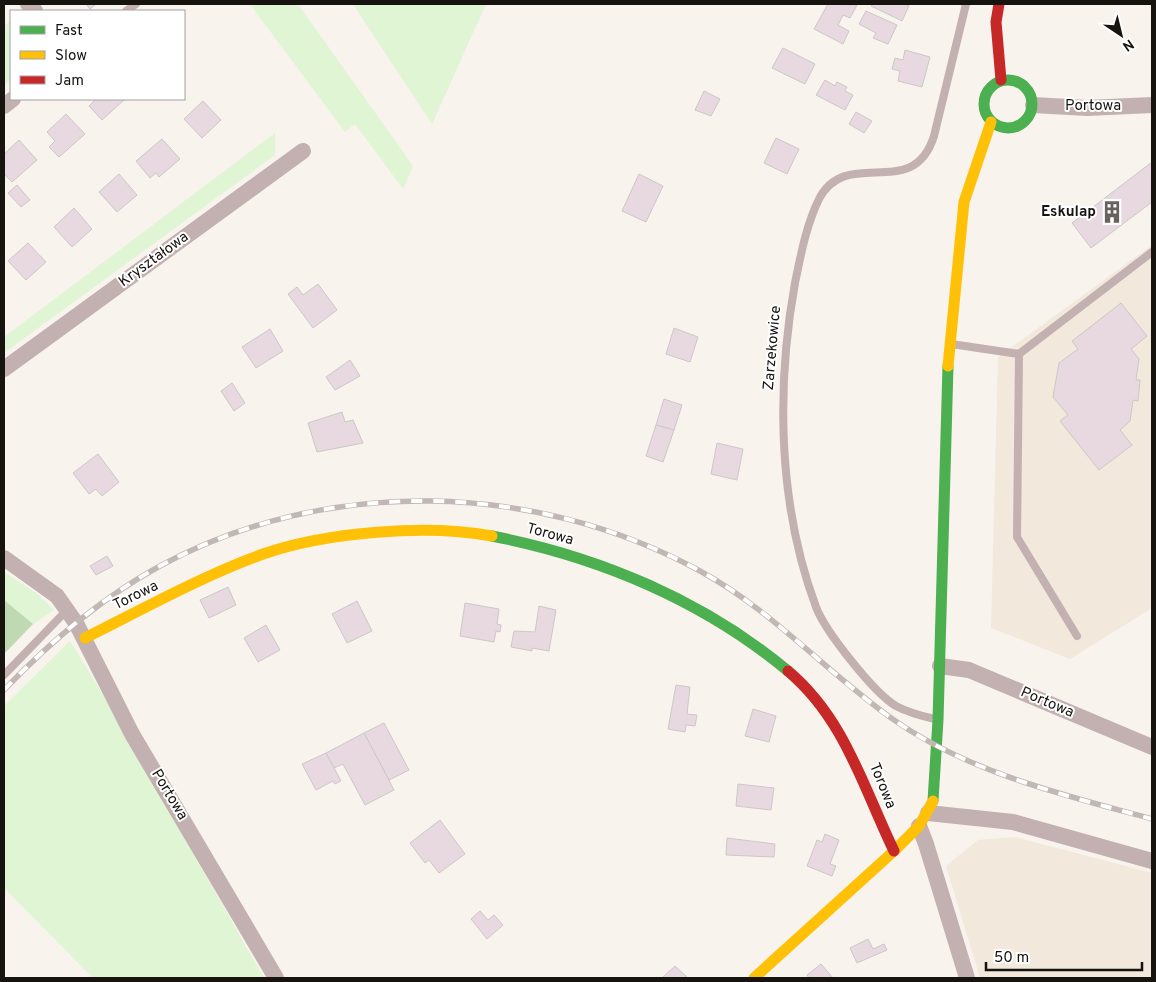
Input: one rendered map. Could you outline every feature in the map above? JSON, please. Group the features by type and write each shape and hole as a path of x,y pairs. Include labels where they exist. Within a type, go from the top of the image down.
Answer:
{"street":[{"path":"999,4 996,22 1001,80"},
{"path":"1013,79 1024,84 1031,94 1033,105 1028,118 1018,126 1004,128 992,122 985,111 984,98 990,87 1001,80 1013,79"},
{"name":"Portowa","path":"1033,105 1087,108 1152,105"},
{"path":"754,978 894,851 919,826 934,801 940,666 949,344 964,202 992,122"},
{"name":"Kryształowa","path":"4,369 304,151"},
{"name":"Torowa","path":"85,638 244,562 282,548 364,536 443,532 475,534 524,543 589,560 662,591 727,625 766,650 820,703 840,730 854,757 894,851"},
{"name":"Portowa","path":"4,558 46,586 67,610 85,638 132,734 276,978"},
{"name":"Portowa","path":"940,666 969,670 1152,747"},
{"path":"928,813 1013,822 1152,861"},
{"path":"919,826 967,978"}],"lane":[{"name":"Zarzekowice","path":"938,720 910,714 894,705 850,659 826,628 816,608 804,568 790,500 785,460 783,371 790,309 803,240 819,199 836,179 846,175 902,170 920,162 926,157 934,136 966,4"},
{"path":"949,344 1019,354 1152,252"},
{"path":"1019,354 1017,537 1077,636"},
{"path":"4,675 67,610"}],"shaded area":[{"path":"1152,245 1152,608 1070,659 991,628 998,357"},
{"path":"1015,837 1152,873 1152,978 980,978 946,866 978,840"}],"green space":[{"path":"250,4 298,4 413,166 403,189 355,124 345,132"},
{"path":"353,4 486,4 432,124"},
{"path":"10,21 10,80 4,86 4,26"},
{"path":"275,133 275,155 4,353 4,337"},
{"path":"4,572 36,593 54,610 33,624 4,600"},
{"path":"4,600 33,624 4,654"},
{"path":"70,641 264,978 93,978 4,888 4,706"}],"building":[{"path":"86,4 96,4 90,9"},
{"path":"828,4 857,5 850,18 843,15 838,25 849,31 843,44 814,29"},
{"path":"872,4 904,4 909,6 902,21 871,6"},
{"path":"866,11 897,25 888,44 873,38 876,33 859,24"},
{"path":"783,48 815,64 805,84 772,68"},
{"path":"905,50 930,57 922,87 898,81 900,71 892,69 895,58 903,60"},
{"path":"825,80 835,86 837,82 847,87 845,91 853,95 845,110 816,95"},
{"path":"704,91 720,99 711,116 695,110"},
{"path":"95,100 124,100 102,120 89,106"},
{"path":"203,101 221,120 202,138 184,119"},
{"path":"856,112 872,121 864,133 849,124"},
{"path":"66,114 85,134 59,157 49,147 55,141 47,132"},
{"path":"776,138 799,149 787,174 764,163"},
{"path":"162,139 180,159 159,177 156,173 150,178 136,161"},
{"path":"19,140 37,160 12,182 4,174 4,154"},
{"name":"Eskulap","path":"1152,162 1152,202 1091,248 1072,223"},
{"path":"119,174 137,195 117,212 99,192"},
{"path":"639,174 663,186 646,222 622,211"},
{"path":"17,185 30,200 21,207 8,193"},
{"path":"74,208 92,229 72,247 54,227"},
{"path":"28,243 46,262 26,280 8,261"},
{"path":"318,284 337,310 313,328 288,294 297,287 303,295"},
{"path":"1121,303 1147,336 1131,349 1139,359 1136,380 1140,380 1138,401 1133,400 1130,421 1120,430 1132,445 1099,470 1060,421 1068,415 1053,397 1059,363 1078,349 1072,341"},
{"path":"674,328 698,337 690,362 666,354"},
{"path":"270,329 283,351 256,368 242,347"},
{"path":"350,360 360,376 335,390 326,377"},
{"path":"232,383 245,403 234,411 221,391"},
{"path":"664,399 682,405 674,430 656,425"},
{"path":"342,412 345,422 353,420 363,443 317,452 308,423"},
{"path":"656,425 674,430 663,462 646,456"},
{"path":"717,443 743,449 737,480 711,474"},
{"path":"98,454 119,482 102,496 96,489 89,494 73,473"},
{"path":"107,556 113,566 96,575 90,566"},
{"path":"228,587 236,605 209,618 200,600"},
{"path":"357,601 372,631 347,643 332,614"},
{"path":"465,603 499,609 497,624 501,625 500,632 496,631 494,642 460,636"},
{"path":"539,606 556,610 549,651 532,648 532,651 511,647 514,631 535,632"},
{"path":"266,625 280,650 258,662 244,638"},
{"path":"676,685 690,687 687,714 697,715 695,726 686,725 685,732 668,729"},
{"path":"753,709 776,716 769,742 745,736"},
{"path":"384,723 409,770 389,780 364,733"},
{"path":"364,733 394,790 365,805 343,764 334,768 326,753"},
{"path":"326,753 341,781 335,784 333,781 316,790 302,764"},
{"path":"738,784 774,788 771,810 736,806"},
{"path":"440,820 465,854 439,873 429,860 425,863 410,843"},
{"path":"825,834 839,840 830,864 836,866 832,876 807,866 817,840 822,842"},
{"path":"727,838 775,844 774,857 726,855"},
{"path":"480,911 488,920 494,915 503,925 487,939 471,919"},
{"path":"868,939 873,949 884,944 887,950 857,963 850,948"},
{"path":"821,964 833,978 809,978 807,975"},
{"path":"675,966 688,978 662,978"}],"railway":[{"path":"4,690 58,638 117,592 160,566 224,537 291,516 360,504 430,501 500,506 569,520 636,541 700,571 751,604 869,702 923,738 954,754 1019,780 1085,801 1152,819"}],"traffic: fast":[{"path":"1003,80 1013,80 1025,87 1032,99 1032,104 1032,109 1025,121 1013,128 1003,128 995,124 988,117 984,109 984,99 988,91 995,84 1003,80"},
{"path":"933,801 938,720 948,366"},
{"path":"492,536 572,556 611,569 649,585 722,623 788,671"}],"traffic: slow":[{"path":"948,366 964,202 991,122"},
{"path":"85,638 218,572 289,546 346,535 377,532 466,532 492,536"},
{"path":"754,978 894,851 919,826 933,801"}],"traffic: jam":[{"path":"999,4 996,22 1001,80"},
{"path":"788,671 808,690 838,732 851,755 894,851"}],"place":[{"name":"Eskulap","path":"1112,212"}]}
